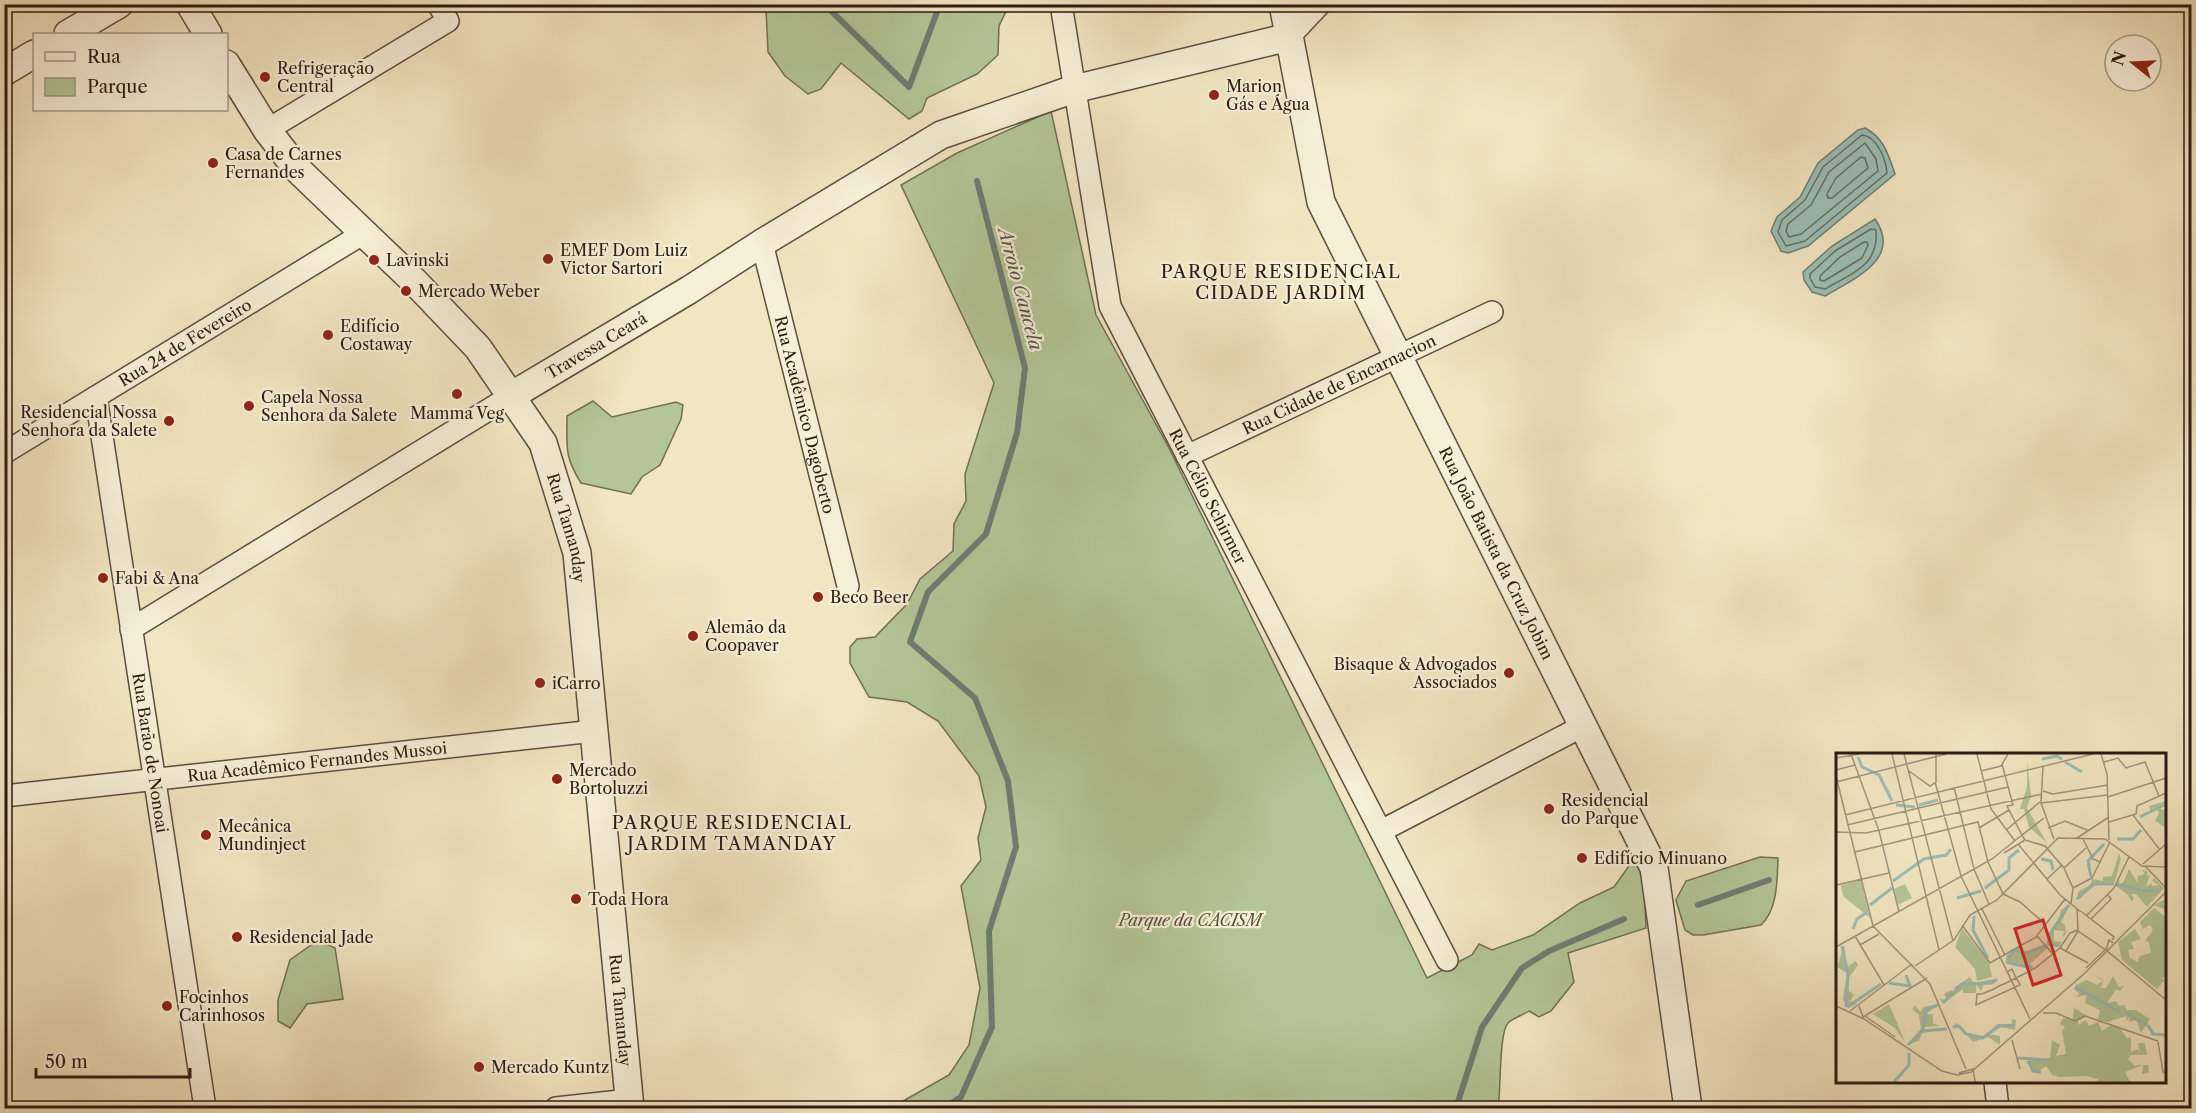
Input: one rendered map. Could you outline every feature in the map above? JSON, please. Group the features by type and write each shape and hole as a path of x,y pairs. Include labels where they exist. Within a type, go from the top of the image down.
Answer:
{"street":[{"path":"70,33 119,4"},
{"path":"190,4 207,33"},
{"path":"267,130 448,21 438,4"},
{"name":"Rua Célio Schirmer","path":"1061,4 1110,306 1447,960"},
{"name":"Rua João Batista da Cruz Jobim","path":"1283,4 1321,202 1654,868 1688,1108"},
{"path":"1289,36 1320,4"},
{"name":"Travessa Ceará","path":"131,628 941,135 1074,89 1289,36"},
{"path":"4,72 33,55"},
{"name":"Rua Tamanday","path":"228,67 267,130 297,169 415,282 478,348 543,443 577,553 630,1104"},
{"name":"Rua 24 de Fevereiro","path":"4,453 364,233"},
{"name":"Rua Acadêmico Dagoberto","path":"762,243 848,586"},
{"name":"Rua Cidade de Encarnacion","path":"1187,456 1492,312"},
{"name":"Rua Barão de Nonoai","path":"96,397 205,1108"},
{"path":"1381,831 1583,726"},
{"name":"Rua Acadêmico Fernandes Mussoi","path":"4,796 594,731"},
{"path":"1995,1083 1998,1108"},
{"path":"555,1108 630,1104"}],"green space":[{"path":"756,5 1009,5 999,26 998,55 977,74 927,98 922,111 909,119 841,63 821,89 808,94 785,76 768,52 766,8"},
{"name":"Parque da CACISM","path":"1051,111 1096,315 1169,448 1427,978 1472,955 1479,944 1492,950 1533,935 1580,903 1614,887 1636,856 1643,867 1646,928 1568,953 1574,982 1551,1011 1539,1017 1529,1011 1508,1023 1503,1038 1498,1108 877,1108 898,1104 949,1075 969,1045 980,988 961,886 981,860 978,838 986,807 979,776 938,721 907,702 869,697 850,663 850,647 857,639 875,637 907,604 920,579 953,551 954,524 966,501 965,474 994,383 901,185 957,153"},
{"path":"593,401 612,417 676,402 683,405 681,419 660,465 642,477 631,494 581,483 572,466 568,451 567,416"},
{"path":"1760,857 1778,858 1774,903 1761,925 1703,935 1693,935 1685,930 1676,900 1686,881"},
{"path":"318,940 335,948 343,999 307,1004 290,1028 278,1021 278,1000 290,960"},
{"path":"754,1103 833,1108 729,1108"}],"water":[{"path":"1865,128 1881,142 1895,174 1808,246 1788,253 1781,251 1771,231 1777,217 1800,197 1818,163 1858,130"},
{"path":"1875,219 1882,233 1883,246 1871,266 1861,275 1825,296 1812,292 1804,280 1803,272 1832,246"}],"waterway":[{"name":"Arroio Cancela","path":"824,4 909,87 940,4"},
{"name":"Arroio Cancela","path":"944,1108 961,1097 992,1027 989,931 1016,847 1008,781 975,698 910,642 928,592 986,534 1017,433 1025,368 977,181"},
{"path":"1698,905 1769,880"},
{"path":"1456,1108 1482,1027 1522,968 1549,951 1624,919"}],"place":[{"name":"Refrigeração Central","path":"265,77"},
{"name":"Marion Gás e Água","path":"1214,95"},
{"name":"Casa de Carnes Fernandes","path":"213,163"},
{"name":"EMEF Dom Luiz Victor Sartori","path":"548,259"},
{"name":"Lavinski","path":"374,260"},
{"name":"Mercado Weber","path":"406,291"},
{"name":"Edifício Costaway","path":"328,335"},
{"name":"Mamma Veg","path":"457,394"},
{"name":"Capela Nossa Senhora da Salete","path":"249,406"},
{"name":"Residencial Nossa Senhora da Salete","path":"169,421"},
{"name":"Fabi & Ana","path":"103,578"},
{"name":"Beco Beer","path":"818,597"},
{"name":"Alemão da Coopaver","path":"693,636"},
{"name":"Bisaque & Advogados Associados","path":"1509,673"},
{"name":"iCarro","path":"540,683"},
{"name":"Mercado Bortoluzzi","path":"557,779"},
{"name":"Residencial do Parque","path":"1549,809"},
{"name":"Mecânica Mundinject","path":"206,835"},
{"name":"Edifício Minuano","path":"1582,858"},
{"name":"Toda Hora","path":"576,899"},
{"name":"Residencial Jade","path":"237,937"},
{"name":"Focinhos Carinhosos","path":"167,1006"},
{"name":"Mercado Kuntz","path":"479,1067"}],"district":[{"name":"PARQUE RESIDENCIAL CIDADE JARDIM","path":"1281,282"},
{"name":"PARQUE RESIDENCIAL JARDIM TAMANDAY","path":"732,833"}]}
